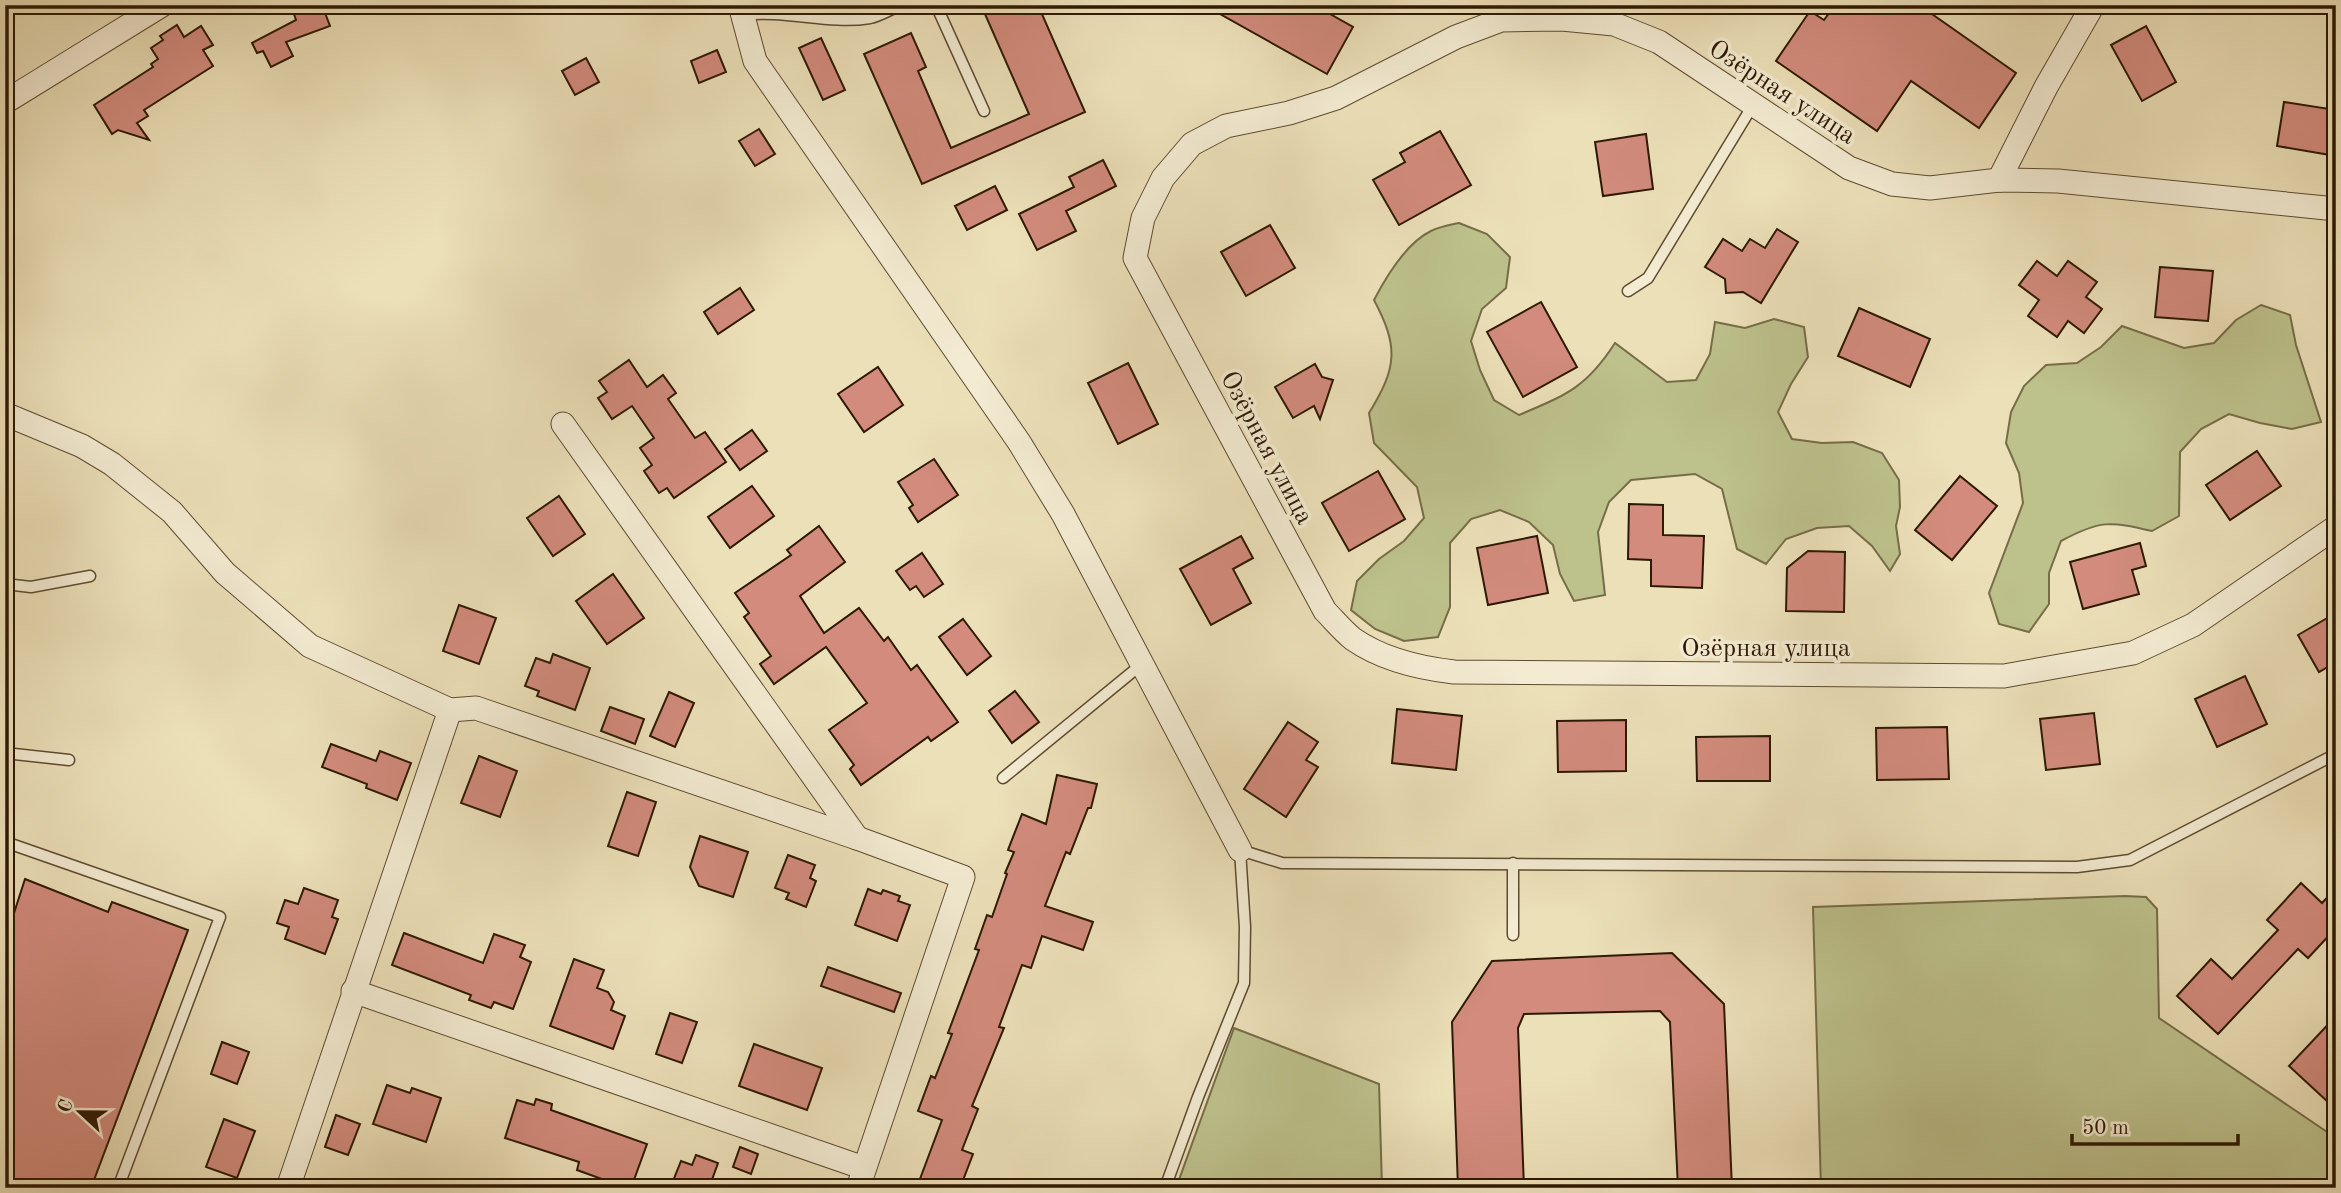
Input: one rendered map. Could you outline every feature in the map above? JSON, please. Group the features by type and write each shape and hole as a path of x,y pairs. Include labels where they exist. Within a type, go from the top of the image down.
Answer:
{"street":[{"path":"5,102 162,5"},
{"path":"1999,180 2046,87 2092,5"},
{"path":"741,10 755,61 1019,442 1063,514 1240,850"},
{"name":"Озёрная улица","path":"2336,209 2057,181 1999,180 1930,188 1892,184 1849,168 1659,42 1614,24 1562,19 1501,20 1456,37 1336,98 1289,113 1226,126 1192,144 1163,178 1143,218 1135,258 1325,611 1353,639 1387,657 1423,668 1454,672 2004,676 2133,653 2193,625 2336,527"},
{"path":"5,414 82,446 112,464 172,512 225,573 310,646 450,710 476,708 857,838 962,877 861,1178 354,991"},
{"path":"563,424 857,838"},
{"path":"288,1188 450,710"}],"lane":[{"path":"741,10 834,18 871,18 901,5"},
{"path":"936,5 984,111"},
{"path":"1628,291 1648,278 1753,105"},
{"path":"5,584 31,587 90,576"},
{"path":"1003,778 1142,664"},
{"path":"5,753 69,761"},
{"path":"1165,1188 1244,983 1245,927 1240,850 1282,863 2090,865 2130,860 2336,754"},
{"path":"5,847 8,843 220,917 118,1188"},
{"path":"1513,863 1513,935"}],"green space":[{"path":"1459,223 1487,234 1510,257 1506,288 1482,309 1471,341 1480,370 1494,400 1519,415 1574,388 1594,370 1615,343 1667,382 1696,380 1710,354 1715,322 1745,328 1774,319 1804,327 1808,357 1778,412 1792,439 1822,443 1853,442 1882,453 1899,480 1900,507 1896,526 1900,554 1890,571 1872,546 1849,526 1817,528 1786,539 1766,564 1737,549 1722,489 1695,474 1631,480 1609,502 1598,532 1605,595 1574,601 1560,574 1553,545 1529,522 1500,510 1471,519 1450,543 1450,607 1438,637 1404,641 1375,629 1351,610 1357,581 1379,559 1404,541 1424,518 1417,487 1374,443 1369,413 1385,383 1391,345 1388,331 1374,300 1391,271 1413,244 1434,230"},
{"path":"2261,305 2290,315 2296,345 2321,422 2292,429 2229,414 2201,429 2180,452 2179,516 2152,531 2126,525 2105,524 2086,529 2061,541 2049,573 2049,604 2029,632 1999,624 1989,593 2023,503 2019,473 2006,443 2011,412 2024,386 2046,365 2077,363 2101,347 2122,326 2184,348 2214,343 2236,320"},
{"path":"2146,897 2157,909 2159,1018 2336,1138 2336,1188 1821,1188 1813,907"},
{"path":"1234,1028 1379,1084 1382,1188 1176,1188"}],"building":[{"path":"291,5 322,5 330,26 286,42 293,56 271,67 263,51 257,53 252,43 296,20"},
{"path":"981,5 1038,5 1085,112 922,184 864,54 911,33 926,67 918,71 951,148 1029,114"},
{"path":"1204,5 1314,5 1353,27 1327,74"},
{"path":"1835,5 1919,5 2016,73 1979,128 1911,81 1877,131 1776,61 1810,11 1824,20"},
{"path":"177,25 184,37 201,26 213,45 203,50 213,66 144,110 148,116 137,123 149,140 118,130 112,134 94,105 153,67 151,64 158,59 151,48 163,40 160,36"},
{"path":"2146,26 2176,82 2142,101 2111,45"},
{"path":"821,38 845,90 823,100 799,48"},
{"path":"717,50 726,72 699,83 691,61"},
{"path":"586,58 599,82 575,95 562,71"},
{"path":"2284,102 2336,110 2336,156 2277,146"},
{"path":"759,129 775,154 755,166 739,141"},
{"path":"1440,131 1471,185 1399,225 1373,180 1405,162 1400,153"},
{"path":"1646,134 1653,189 1603,196 1595,142"},
{"path":"1103,160 1116,186 1066,211 1076,231 1037,250 1019,214 1074,187 1069,177"},
{"path":"995,186 1007,210 967,230 955,206"},
{"path":"1270,225 1295,268 1246,296 1221,252"},
{"path":"1777,229 1798,242 1761,303 1743,292 1726,293 1725,279 1705,267 1723,239 1742,251 1750,239 1765,248"},
{"path":"2037,261 2057,276 2068,261 2097,282 2086,297 2102,309 2084,333 2068,321 2057,337 2028,316 2039,300 2019,285"},
{"path":"2160,267 2213,271 2208,321 2155,317"},
{"path":"740,288 754,310 718,334 704,312"},
{"path":"1541,302 1577,367 1523,397 1487,332"},
{"path":"1859,308 1930,339 1910,387 1838,356"},
{"path":"629,360 647,387 663,375 676,393 668,399 695,438 705,432 726,462 674,498 667,488 659,493 644,471 652,465 640,448 654,438 632,406 612,419 598,398 607,392 599,381"},
{"path":"1128,363 1158,424 1118,444 1088,383"},
{"path":"1315,364 1322,377 1333,380 1320,419 1314,406 1293,418 1275,387"},
{"path":"878,367 903,405 864,432 838,394"},
{"path":"752,430 767,451 740,470 725,449"},
{"path":"2257,451 2281,486 2230,520 2206,485"},
{"path":"934,459 958,495 918,522 909,508 913,505 898,482"},
{"path":"1378,471 1405,519 1349,551 1322,503"},
{"path":"1960,476 1997,506 1952,560 1915,530"},
{"path":"752,486 774,516 730,548 708,517"},
{"path":"559,496 585,534 553,556 527,518"},
{"path":"1629,504 1663,505 1663,535 1704,536 1702,588 1651,586 1651,560 1628,559"},
{"path":"819,526 845,562 800,596 824,633 859,608 884,641 888,637 911,670 917,665 958,722 931,741 928,737 861,785 850,769 854,765 829,730 867,703 826,647 774,684 760,664 771,656 744,617 749,613 735,593 791,555 787,550"},
{"path":"1241,536 1253,558 1233,569 1251,603 1211,625 1180,569"},
{"path":"1537,536 1548,593 1488,605 1477,548"},
{"path":"2140,543 2146,566 2132,570 2139,594 2083,609 2070,562"},
{"path":"1808,551 1845,552 1844,612 1786,611 1787,568"},
{"path":"922,553 943,584 924,597 916,586 910,590 896,571"},
{"path":"613,574 644,618 607,644 576,601"},
{"path":"459,605 496,618 479,664 443,651"},
{"path":"2336,613 2336,662 2319,672 2298,635"},
{"path":"963,619 991,656 967,675 939,637"},
{"path":"553,654 590,668 575,710 537,696 539,691 525,686 536,658 550,663"},
{"path":"2245,676 2267,724 2217,747 2195,699"},
{"path":"1015,691 1039,722 1012,743 989,711"},
{"path":"669,692 694,703 675,747 650,736"},
{"path":"610,707 644,719 635,744 601,731"},
{"path":"1397,709 1462,716 1456,770 1392,763"},
{"path":"2094,713 2100,764 2046,770 2040,719"},
{"path":"1626,720 1626,771 1558,772 1557,721"},
{"path":"1288,722 1318,742 1306,760 1318,767 1286,817 1244,789"},
{"path":"1947,727 1949,779 1877,780 1876,728"},
{"path":"1770,736 1770,781 1697,781 1696,737"},
{"path":"331,744 376,761 380,751 411,763 397,800 366,788 367,784 322,767"},
{"path":"479,756 517,771 500,817 461,803"},
{"path":"1057,775 1097,784 1091,808 1088,808 1070,854 1066,852 1045,906 1093,922 1083,950 1042,936 1031,968 1022,965 999,1027 1004,1028 972,1106 978,1109 962,1150 973,1154 960,1188 943,1188 920,1179 942,1120 918,1111 931,1076 935,1078 952,1034 948,1033 979,950 975,949 987,915 992,917 1007,874 1005,873 1014,852 1008,850 1022,814 1046,824"},
{"path":"627,792 656,802 638,856 608,846"},
{"path":"700,836 748,852 733,897 699,886 690,867"},
{"path":"788,855 815,865 810,878 816,881 806,907 786,899 789,893 775,888"},
{"path":"25,879 108,912 112,902 188,930 91,1188 5,1188 5,941"},
{"path":"2301,883 2322,903 2336,888 2336,928 2308,958 2298,949 2218,1034 2177,996 2211,959 2232,979 2278,930 2267,920"},
{"path":"304,888 338,900 332,917 338,919 325,954 285,939 289,927 277,923 285,900 298,904"},
{"path":"868,889 881,894 883,890 900,896 898,901 910,905 897,941 855,925"},
{"path":"404,933 483,963 494,934 525,945 520,957 531,962 513,1009 494,1002 491,1008 469,1000 471,995 392,965"},
{"path":"1672,953 1724,1004 1732,1188 1678,1188 1670,1022 1660,1011 1524,1014 1518,1028 1524,1188 1458,1188 1452,1022 1492,961"},
{"path":"574,959 604,970 597,988 608,992 614,1002 611,1010 625,1016 613,1049 550,1026"},
{"path":"828,967 901,993 894,1012 821,986"},
{"path":"670,1013 697,1022 682,1063 656,1054"},
{"path":"2336,1016 2336,1093 2328,1102 2289,1066"},
{"path":"222,1042 249,1052 237,1084 211,1074"},
{"path":"754,1044 822,1068 807,1110 739,1086"},
{"path":"387,1085 410,1093 412,1088 441,1098 426,1142 373,1124"},
{"path":"536,1099 552,1104 551,1110 647,1144 631,1188 598,1188 602,1179 577,1170 579,1162 505,1138 517,1100 534,1105"},
{"path":"336,1115 360,1124 348,1155 325,1147"},
{"path":"224,1119 255,1131 237,1178 206,1167"},
{"path":"740,1147 758,1154 751,1174 733,1167"},
{"path":"696,1155 718,1163 709,1188 691,1188 673,1181 681,1161 692,1165"}]}
